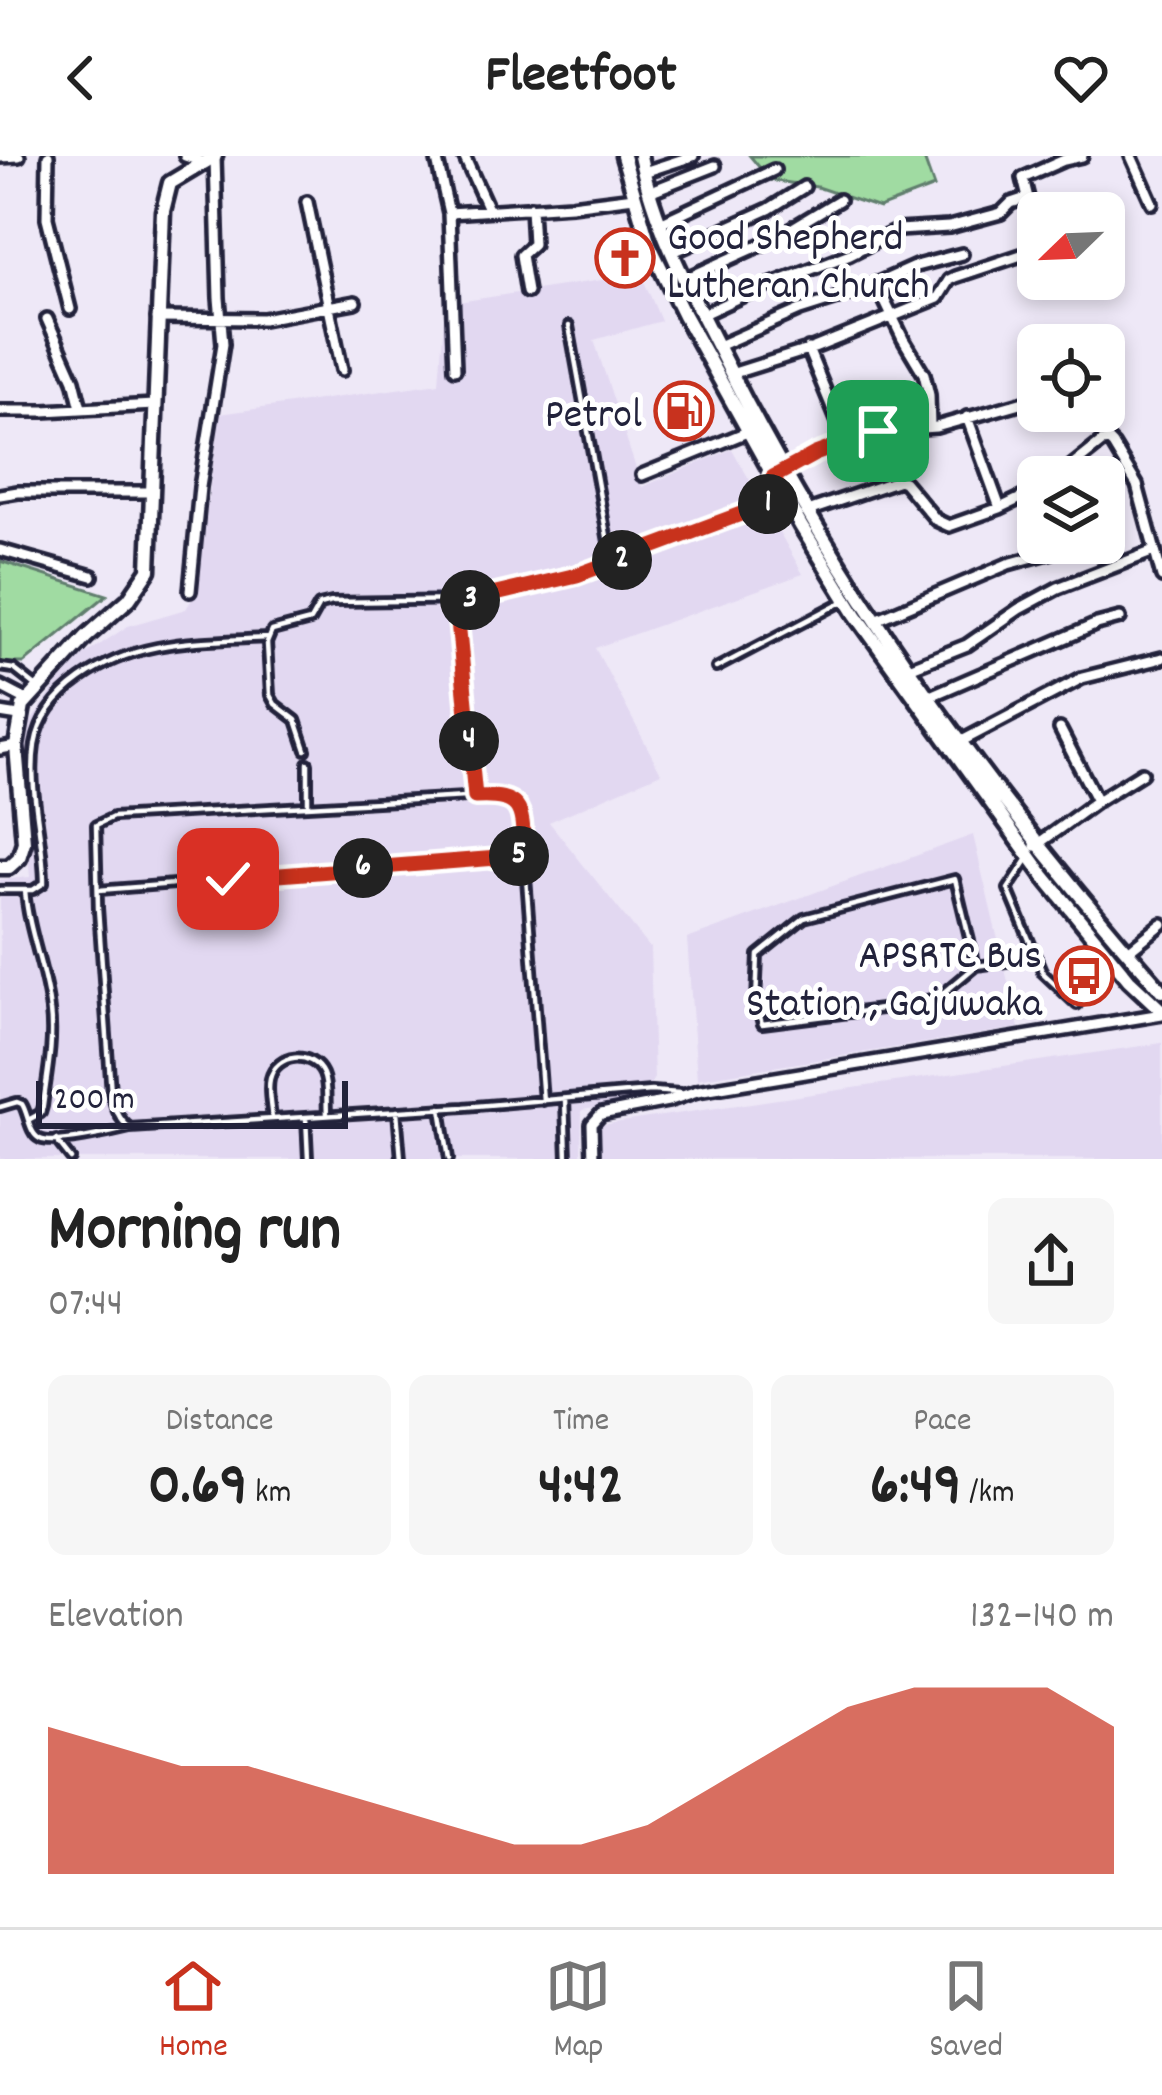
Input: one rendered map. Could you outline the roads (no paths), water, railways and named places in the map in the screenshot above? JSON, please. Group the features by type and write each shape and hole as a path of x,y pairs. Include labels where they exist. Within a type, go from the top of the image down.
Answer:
{"main road":[{"path":"623,156 660,223 683,280 779,474 784,498 846,600 909,668 956,744"},
{"path":"640,156 649,244 747,433 808,511 876,620 884,643 1016,826 1030,858 1129,980 1162,1012"},
{"path":"0,868 19,858 24,842 16,746 19,716 27,700 86,637 130,599 149,570 165,196 170,183 212,159"},
{"path":"704,354 718,346"},
{"path":"1016,826 1042,847 1162,992"},
{"path":"1030,858 1042,847"}],"street":[{"path":"0,157 19,156"},
{"path":"48,156 49,228 70,309"},
{"path":"185,156 212,159 221,319 221,363 200,487 190,591"},
{"path":"436,156 449,213 455,369"},
{"path":"464,156 488,209"},
{"path":"644,172 693,156"},
{"path":"1025,192 1023,178 1036,167 1082,156"},
{"path":"1131,156 1152,203"},
{"path":"449,213 642,194 715,166"},
{"path":"660,223 774,170"},
{"path":"671,253 760,214 804,187"},
{"path":"683,280 776,238 839,200"},
{"path":"701,315 898,230 950,227 1000,213 1017,201"},
{"path":"308,202 342,370"},
{"path":"527,292 521,254 533,244 531,207"},
{"path":"718,346 916,266 962,254"},
{"path":"731,374 808,350 938,298 949,280 1017,256"},
{"path":"876,284 924,374 930,427"},
{"path":"157,318 262,319 355,302"},
{"path":"47,319 81,408"},
{"path":"808,350 847,444"},
{"path":"779,474 815,454 878,431 930,427 1017,404"},
{"path":"0,411 154,405"},
{"path":"967,417 1000,508"},
{"path":"642,475 747,433"},
{"path":"1084,456 1109,441 1119,456"},
{"path":"1125,465 1134,478 1162,578"},
{"path":"808,511 899,481 940,524 956,524 1017,500"},
{"path":"0,495 151,492"},
{"path":"0,550 92,577"},
{"path":"909,668 968,645 1058,588 1154,551"},
{"path":"876,620 1017,562"},
{"path":"928,697 1040,647 1120,618"},
{"path":"956,744 1082,678 1162,658"},
{"path":"0,686 27,700"},
{"path":"0,713 19,716"},
{"path":"1060,729 1097,801"},
{"path":"0,749 16,746"},
{"path":"1042,847 1097,801 1142,773"},
{"path":"1127,952 1162,924"},
{"path":"593,1159 592,1124 601,1114 690,1094 1162,1012"}],"lane":[{"path":"569,326 612,564"},
{"path":"305,750 296,719 270,695 268,638 277,628 310,621 319,605 470,600 612,564 784,498"},
{"path":"456,600 475,797"},
{"path":"716,668 846,600"},
{"path":"0,890 40,887 44,875 35,746 44,715 63,693 124,657 155,647 268,638"},
{"path":"0,668 14,669 38,688"},
{"path":"308,763 308,806"},
{"path":"130,1128 122,1122 111,1093 96,825 104,820 308,806 501,795 512,802 522,825 543,1101"},
{"path":"97,890 524,856"},
{"path":"1030,858 1008,889 1043,973 1077,1005"},
{"path":"976,967 955,878 804,918 758,955 756,1002 763,1024 897,1007 939,997 976,967 1037,958"},
{"path":"25,890 51,1030 44,1106 29,1119"},
{"path":"272,1118 271,1075 280,1063 295,1057 310,1060 322,1072 327,1114"},
{"path":"0,1107 22,1104 38,1138 56,1140 130,1128 651,1091 690,1094"},
{"path":"566,1099 567,1159"},
{"path":"441,1108 449,1159"},
{"path":"397,1111 401,1159"},
{"path":"306,1116 308,1159"},
{"path":"56,1140 71,1159"}],"place":[{"name":"Good Shepherd Lutheran Church","path":"625,258"},
{"name":"Petrol","path":"684,411"},
{"name":"APSRTC Bus Station , Gajuwaka","path":"1084,976"}]}
